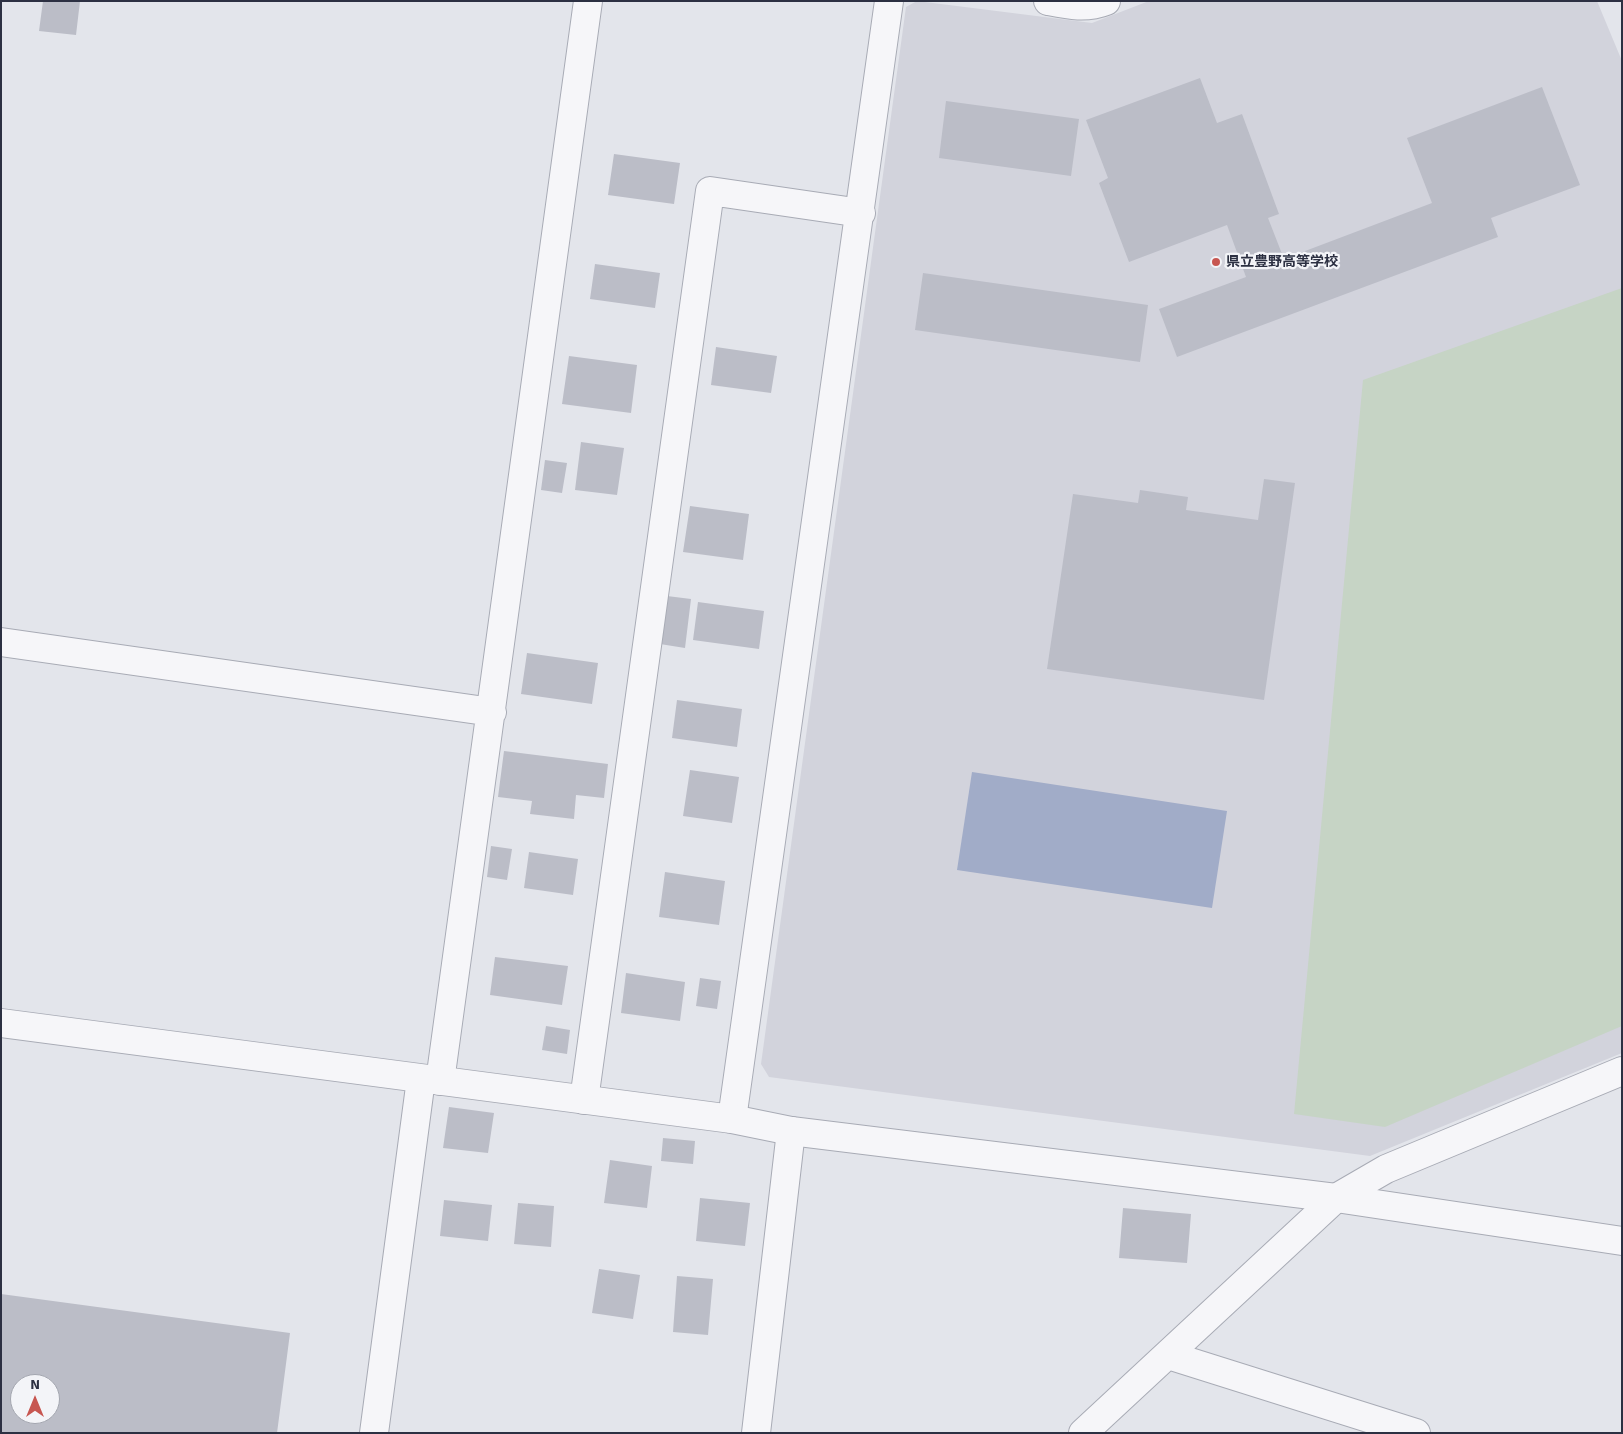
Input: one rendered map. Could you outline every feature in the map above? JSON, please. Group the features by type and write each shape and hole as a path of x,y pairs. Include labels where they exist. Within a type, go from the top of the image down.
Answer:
{"street":[{"path":"374,1433 492,712 588,1"},
{"path":"732,1119 861,213 889,1"},
{"path":"1048,1 1081,7 1094,6 1106,1"},
{"path":"584,1100 710,191 861,213"},
{"path":"1,642 492,712"},
{"path":"1,1023 732,1119 791,1130 1336,1198 1622,1241"},
{"path":"1084,1433 1336,1198 1386,1169 1622,1071"},
{"path":"756,1433 791,1130"},
{"path":"1168,1355 1416,1433"}],"shaded area":[{"path":"917,1 1092,23 1149,1 1597,1 1622,61 1622,1053 1370,1156 769,1077 761,1064 906,7"}],"green space":[{"path":"1622,288 1622,1026 1385,1127 1294,1114 1363,380"}],"water":[{"path":"972,772 1227,811 1212,908 957,870"}],"building":[{"path":"43,1 80,1 76,35 39,31"},
{"path":"1200,78 1217,123 1242,114 1279,214 1268,218 1284,259 1432,203 1407,138 1542,87 1580,185 1491,218 1498,237 1177,357 1159,309 1246,277 1227,225 1129,262 1099,183 1108,178 1086,120"},
{"path":"946,101 1079,119 1071,176 939,158"},
{"path":"614,154 680,163 674,204 608,195"},
{"path":"595,264 660,273 655,308 590,299"},
{"path":"923,273 1148,305 1140,362 915,330"},
{"path":"716,347 777,356 771,393 711,385"},
{"path":"569,356 637,365 631,413 562,404"},
{"path":"581,442 624,448 617,495 575,490"},
{"path":"545,460 567,463 562,493 541,490"},
{"path":"1264,479 1295,483 1264,700 1047,669 1073,494 1138,503 1140,490 1188,497 1186,510 1258,520"},
{"path":"690,506 749,514 743,560 683,552"},
{"path":"667,596 691,599 685,648 660,644"},
{"path":"698,602 764,611 759,649 693,640"},
{"path":"527,653 598,663 592,704 521,694"},
{"path":"677,700 742,709 737,747 672,738"},
{"path":"504,751 608,764 604,798 576,795 574,819 530,814 532,801 498,797"},
{"path":"690,770 739,777 732,823 683,816"},
{"path":"491,846 512,849 507,880 487,877"},
{"path":"529,852 578,859 573,895 524,888"},
{"path":"665,872 725,881 719,925 659,917"},
{"path":"495,957 568,966 562,1005 490,995"},
{"path":"626,973 685,982 680,1021 621,1013"},
{"path":"700,978 721,981 717,1009 696,1006"},
{"path":"546,1026 570,1030 567,1054 542,1050"},
{"path":"449,1107 494,1113 488,1153 443,1148"},
{"path":"663,1138 695,1141 693,1164 661,1161"},
{"path":"610,1160 652,1166 647,1208 604,1203"},
{"path":"700,1198 750,1203 745,1246 696,1241"},
{"path":"444,1200 492,1205 488,1241 440,1236"},
{"path":"518,1203 554,1206 551,1247 514,1244"},
{"path":"1123,1208 1191,1214 1187,1263 1119,1258"},
{"path":"599,1269 640,1275 633,1319 592,1313"},
{"path":"677,1276 713,1279 708,1335 673,1332"},
{"path":"1,1294 290,1333 277,1433 1,1433"}],"place":[{"name":"県立豊野高等学校","path":"1216,262"}]}
